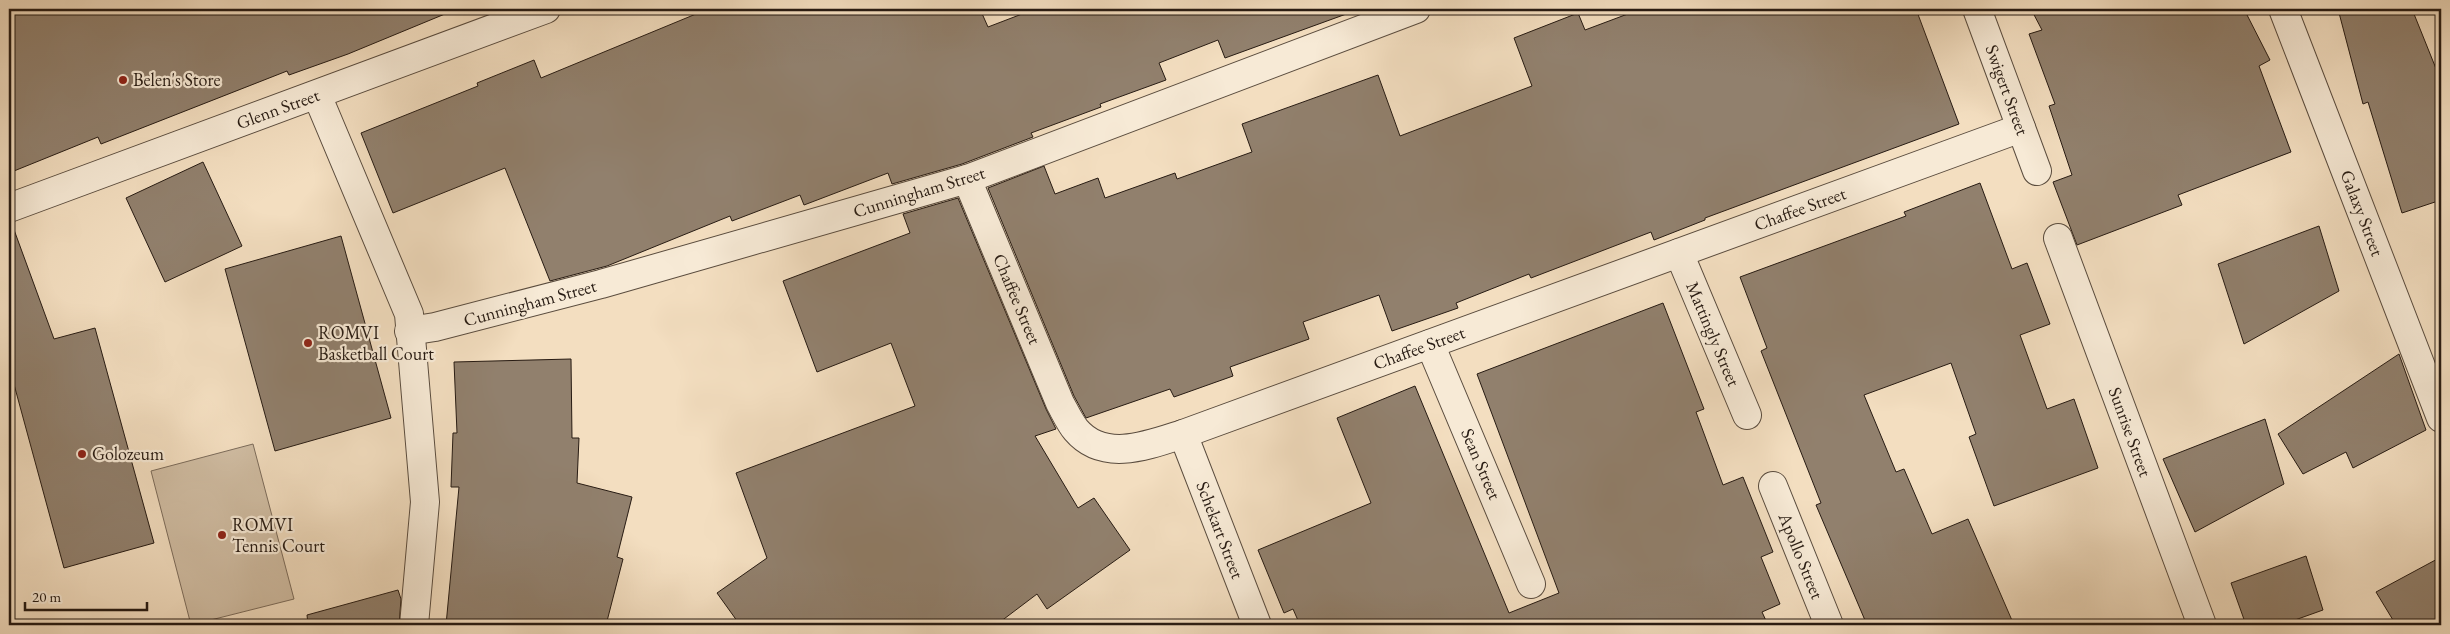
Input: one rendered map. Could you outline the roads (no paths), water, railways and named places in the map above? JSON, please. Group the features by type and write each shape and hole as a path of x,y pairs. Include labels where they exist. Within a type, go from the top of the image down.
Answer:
{"street":[{"name":"Glenn Street","path":"9,208 546,9"},
{"name":"Cunningham Street","path":"409,331 435,327 602,284 967,179 1416,9"},
{"name":"Swigert Street","path":"1977,9 2037,171"},
{"name":"Galaxy Street","path":"2283,9 2441,418"},
{"path":"317,95 409,314 425,502 414,625"},
{"name":"Chaffee Street","path":"967,179 1060,403 1076,431 1102,448 1137,448 1183,434 2021,128"},
{"name":"Sunrise Street","path":"2058,238 2202,625"},
{"name":"Mattingly Street","path":"1679,253 1747,415"},
{"name":"Sean Street","path":"1430,344 1531,584"},
{"name":"Schekart Street","path":"1183,434 1257,625"},
{"name":"Apollo Street","path":"1773,486 1829,625"}],"place":[{"name":"Belen's Store","path":"123,80"},
{"name":"ROMVI Basketball Court","path":"308,343"},
{"name":"Golozeum","path":"82,454"},
{"name":"ROMVI Tennis Court","path":"222,535"}]}
